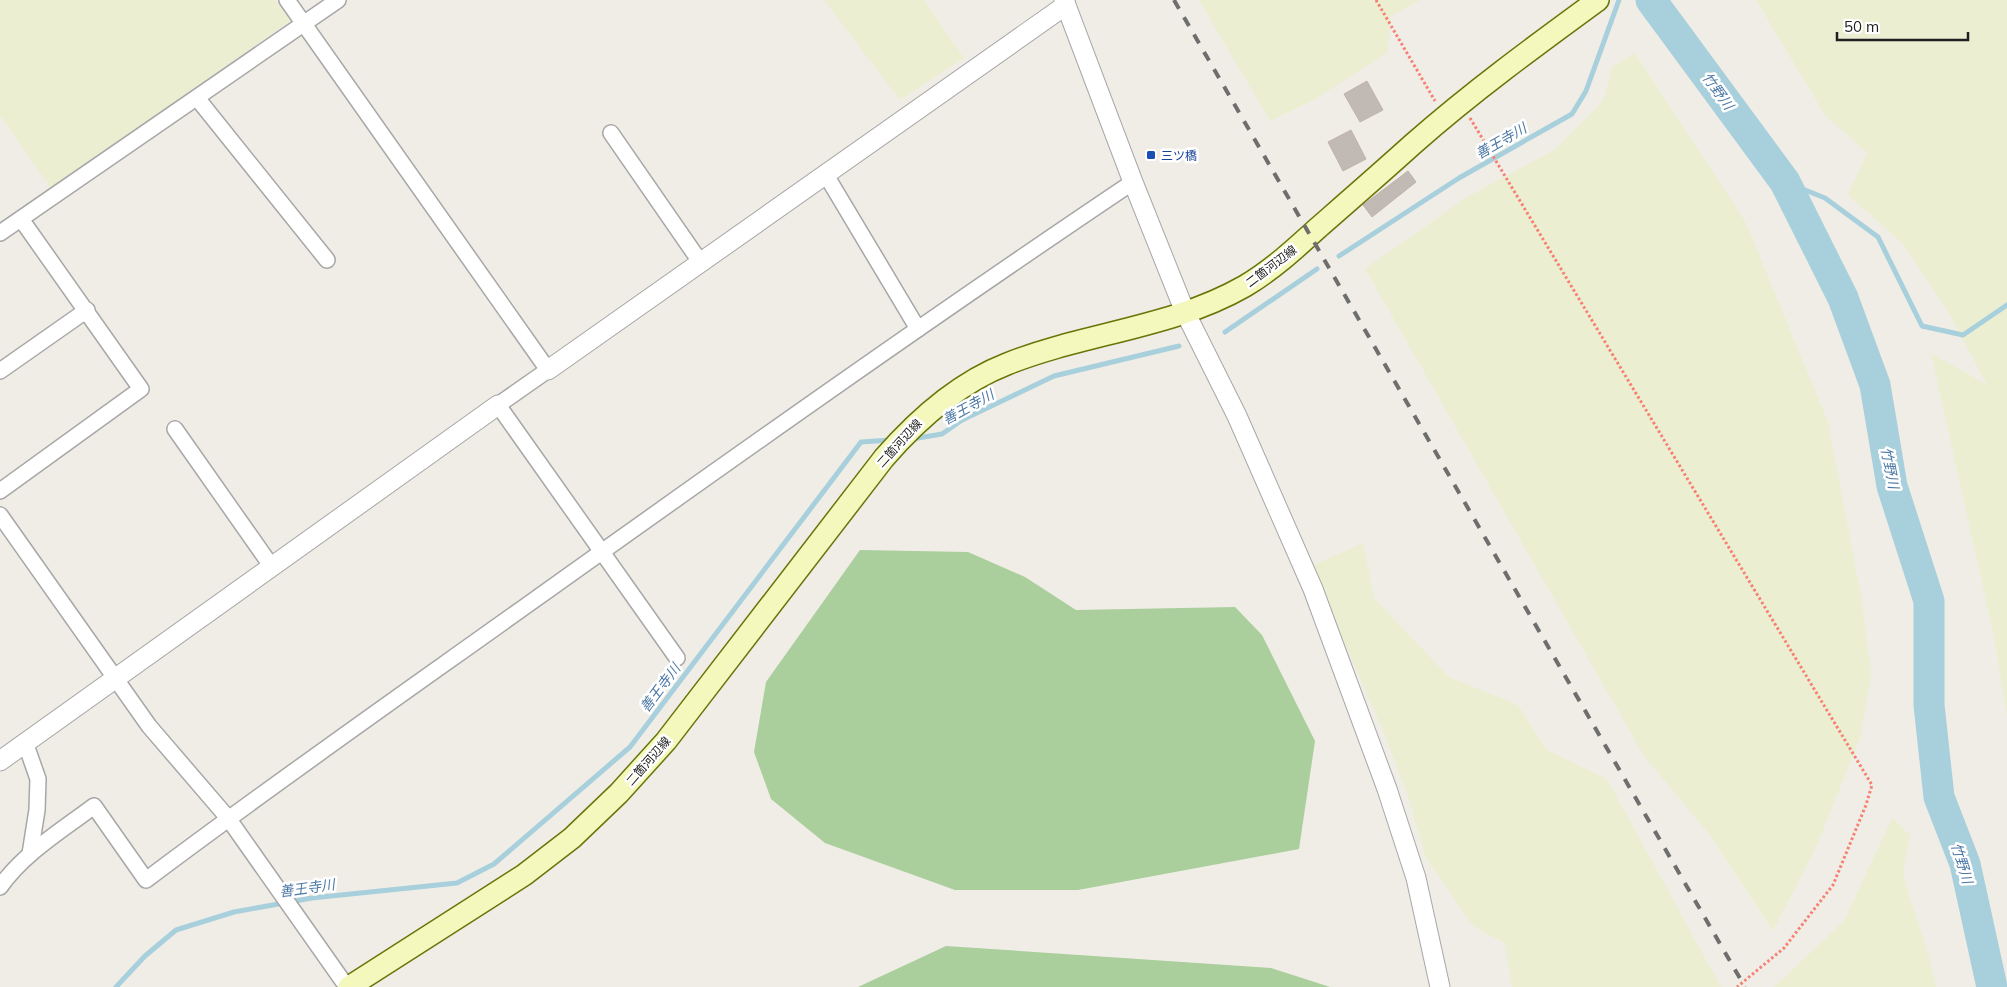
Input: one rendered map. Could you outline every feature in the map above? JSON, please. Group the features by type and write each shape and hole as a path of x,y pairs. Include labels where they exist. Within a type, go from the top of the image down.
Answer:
{"main road":[{"name":"二箇河辺線","path":"348,987 524,875 572,838 619,793 666,741 884,458 910,428 938,404 1005,364 1040,352 1185,312 1214,302 1246,285 1285,257 1461,103 1596,1"}],"street":[{"path":"287,0 409,170 548,370"},
{"path":"0,233 338,0"},
{"path":"0,761 498,405 826,175 1065,3 1132,182 1185,312 1237,416 1313,589 1387,789 1416,878 1440,987"},
{"path":"197,98 327,260"},
{"path":"612,133 700,263"},
{"path":"826,175 918,329"},
{"path":"0,887 13,869 30,854 94,806 146,880 228,818 601,552 918,329 1132,182"},
{"path":"0,491 141,388 21,219"},
{"path":"0,371 87,310"},
{"path":"498,405 677,658"},
{"path":"175,428 272,567"},
{"path":"0,515 149,726 228,818 348,987"},
{"path":"25,742 38,779 37,810 30,854"}],"path":[{"path":"1376,0 1444,117"},
{"path":"1461,103 1872,785 1866,805 1833,885 1784,948 1736,987"}],"green space":[{"path":"0,0 275,0 290,21 51,188 0,116"},
{"path":"824,0 924,0 964,58 900,100"},
{"path":"1199,0 1420,0 1390,17 1388,52 1317,98 1270,121"},
{"path":"1756,0 2007,0 2007,715 1994,636 1931,353 1987,385 1948,311 1903,244 1848,195 1867,153 1825,115"},
{"path":"1635,53 1746,223 1828,422 1862,601 1871,674 1860,738 1817,845 1773,931 1709,834 1644,756 1365,269 1467,197 1554,150 1603,101 1613,66"},
{"path":"1363,543 1374,598 1449,677 1518,705 1547,750 1607,779 1721,987 1512,987 1505,943 1474,927 1426,858 1409,799 1384,733 1311,566"},
{"path":"860,550 968,552 1025,577 1076,610 1235,607 1262,635 1315,741 1299,849 1078,890 955,890 825,843 771,799 754,752 766,682"},
{"path":"1892,818 1910,835 1903,875 1929,957 1936,987 1774,987 1844,921"},
{"path":"946,946 1271,968 1330,987 858,987"}],"building":[{"path":"1367,81 1383,110 1360,122 1344,94"},
{"path":"1351,130 1366,159 1343,171 1328,142"},
{"path":"1408,171 1416,182 1372,217 1363,205"}],"waterway":[{"name":"善王寺川","path":"1339,256 1459,178 1572,114 1586,91 1619,0"},
{"name":"竹野川","path":"1651,0 1785,182 1843,298 1875,385 1892,486 1929,601 1929,705 1939,797 1965,864 1992,987"},
{"path":"1785,182 1825,198 1878,237 1922,326 1963,335 2007,305"},
{"name":"善王寺川","path":"1225,332 1317,269"},
{"name":"善王寺川","path":"912,439 942,434 962,420 1054,376 1179,346"},
{"name":"善王寺川","path":"116,987 145,956 176,930 234,912 312,898 457,883 494,864 630,747 861,442 891,440"}],"railway":[{"path":"1174,0 1745,987"}],"place":[{"name":"三ツ橋","path":"1151,155"}]}
